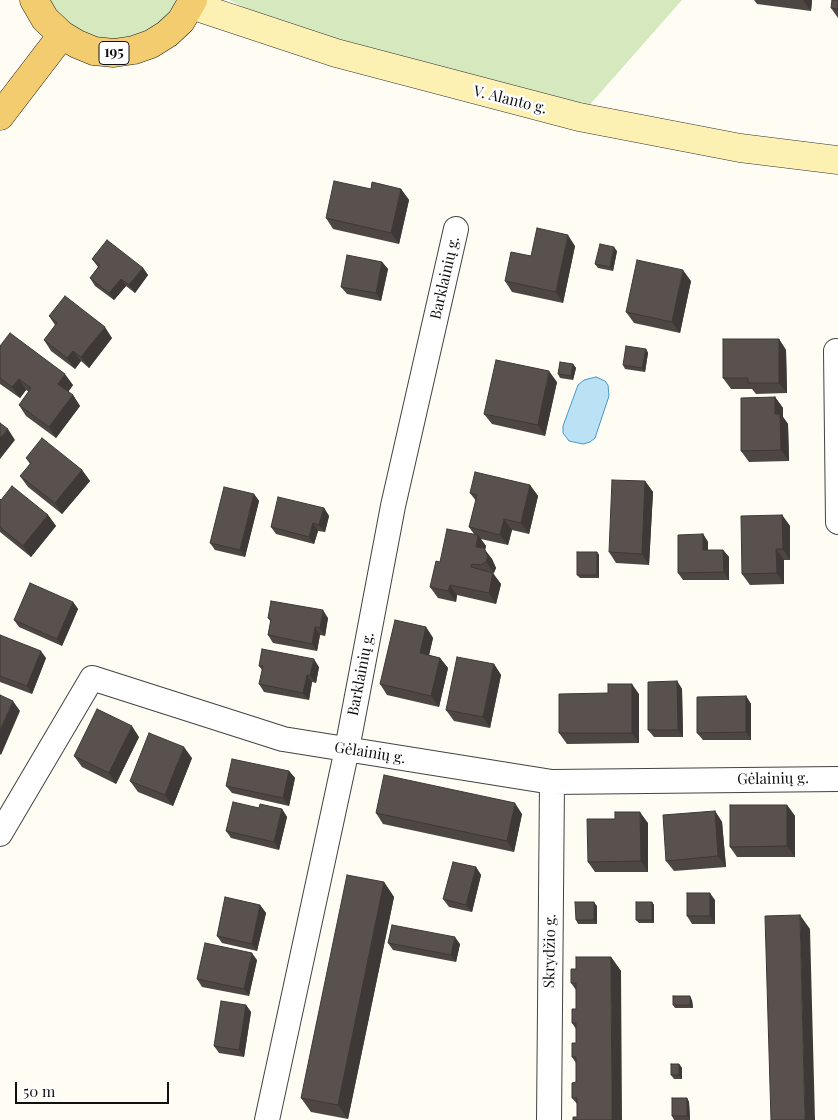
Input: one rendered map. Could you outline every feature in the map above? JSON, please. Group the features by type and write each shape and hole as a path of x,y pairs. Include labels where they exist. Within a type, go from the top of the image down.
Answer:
{"main road":[{"name":"195","path":"34,0 45,19 62,35 94,51 114,53 134,50 151,44 167,34 181,21 192,3"},
{"name":"V. Alanto g.","path":"192,3 336,53 579,117 740,148 838,160"},
{"path":"0,116 62,35"}],"street":[{"name":"Barklainių g.","path":"267,1120 347,749 393,506 456,229"},
{"path":"836,351 838,522"},
{"name":"Gėlainių g.","path":"0,834 92,678 283,738 552,782 838,779"},
{"name":"Skrydžio g.","path":"548,1120 552,782"}],"green space":[{"path":"46,0 184,0 155,32 109,43 65,25"},
{"path":"229,0 682,0 579,117 251,11"}],"water":[{"path":"596,377 605,381 608,385 609,396 595,438 583,444 569,441 563,433 563,426 578,385 584,380"}],"building":[{"path":"832,0 838,0 838,9 831,8"},
{"path":"334,181 371,189 372,182 401,189 391,233 326,218"},
{"path":"537,228 568,235 556,292 505,281 511,252 531,256"},
{"path":"107,240 143,268 129,285 121,279 109,293 90,278 100,265 92,259"},
{"path":"600,244 614,247 610,267 595,264"},
{"path":"347,255 382,262 376,293 341,287"},
{"path":"637,260 683,270 672,322 626,312"},
{"path":"65,296 105,327 81,357 73,351 67,358 44,340 57,323 49,316"},
{"path":"10,333 65,374 58,384 73,395 49,427 19,405 31,388 19,379 12,387 0,378 0,346"},
{"path":"723,339 779,339 779,383 748,383 748,378 723,378"},
{"path":"626,346 646,349 642,368 623,365"},
{"path":"496,360 549,371 538,425 484,414"},
{"path":"560,362 573,364 571,376 558,374"},
{"path":"775,397 775,414 780,414 781,450 741,451 741,398"},
{"path":"0,423 8,429 0,438"},
{"path":"42,438 82,470 55,503 20,476 31,463 26,458"},
{"path":"475,472 530,485 521,523 504,519 500,535 469,527 477,495 470,493"},
{"path":"612,480 645,481 642,554 609,552"},
{"path":"12,486 48,515 23,546 0,527 0,499"},
{"path":"224,487 254,494 240,550 210,543"},
{"path":"278,497 324,508 319,525 313,523 309,537 271,527"},
{"path":"782,515 783,549 776,549 777,573 742,574 741,516"},
{"path":"447,529 478,535 476,547 484,548 488,557 486,562 481,565 472,564 471,567 493,573 489,593 450,585 448,591 430,587 436,561 440,562"},
{"path":"703,534 703,550 723,550 724,572 678,573 678,535"},
{"path":"577,552 597,552 597,575 577,575"},
{"path":"30,583 73,602 57,639 14,620"},
{"path":"271,601 323,610 320,628 315,627 312,644 268,635 271,619 268,618"},
{"path":"395,620 426,627 420,653 440,658 431,696 380,684"},
{"path":"0,635 41,651 27,686 0,676"},
{"path":"262,649 314,659 310,676 307,675 303,693 259,684 263,666 259,666"},
{"path":"457,657 494,664 483,717 446,710"},
{"path":"677,681 678,730 648,730 648,682"},
{"path":"608,684 632,684 632,733 559,733 559,694 608,693"},
{"path":"0,695 13,701 0,730"},
{"path":"746,696 746,732 697,733 697,697"},
{"path":"97,709 132,726 109,773 74,756"},
{"path":"149,733 184,747 165,795 130,781"},
{"path":"232,759 289,771 283,798 226,786"},
{"path":"384,775 515,803 507,841 376,813"},
{"path":"233,802 259,808 260,804 282,809 274,842 226,831"},
{"path":"730,805 787,805 787,846 730,847"},
{"path":"715,811 718,856 666,861 663,815"},
{"path":"615,812 640,812 641,861 588,862 587,819 615,819"},
{"path":"453,862 476,867 466,905 443,899"},
{"path":"347,875 384,882 338,1105 301,1098"},
{"path":"687,893 710,893 710,916 687,916"},
{"path":"225,897 260,905 252,944 217,936"},
{"path":"575,902 594,902 594,920 576,920"},
{"path":"636,902 652,902 652,920 636,920"},
{"path":"800,915 805,1120 771,1120 765,916"},
{"path":"392,925 455,937 451,955 388,943"},
{"path":"205,943 252,953 244,989 197,979"},
{"path":"576,957 611,957 612,1120 573,1120 573,1117 577,1117 577,1098 572,1098 572,1083 576,1082 576,1057 572,1057 572,1043 576,1043 576,1023 572,1023 572,1009 576,1009 576,983 571,983 571,969 576,969"},
{"path":"673,996 690,996 690,1005 673,1005"},
{"path":"221,1001 246,1005 239,1050 214,1046"},
{"path":"671,1064 679,1064 679,1075 671,1075"},
{"path":"672,1098 687,1098 687,1116 672,1116"}]}
